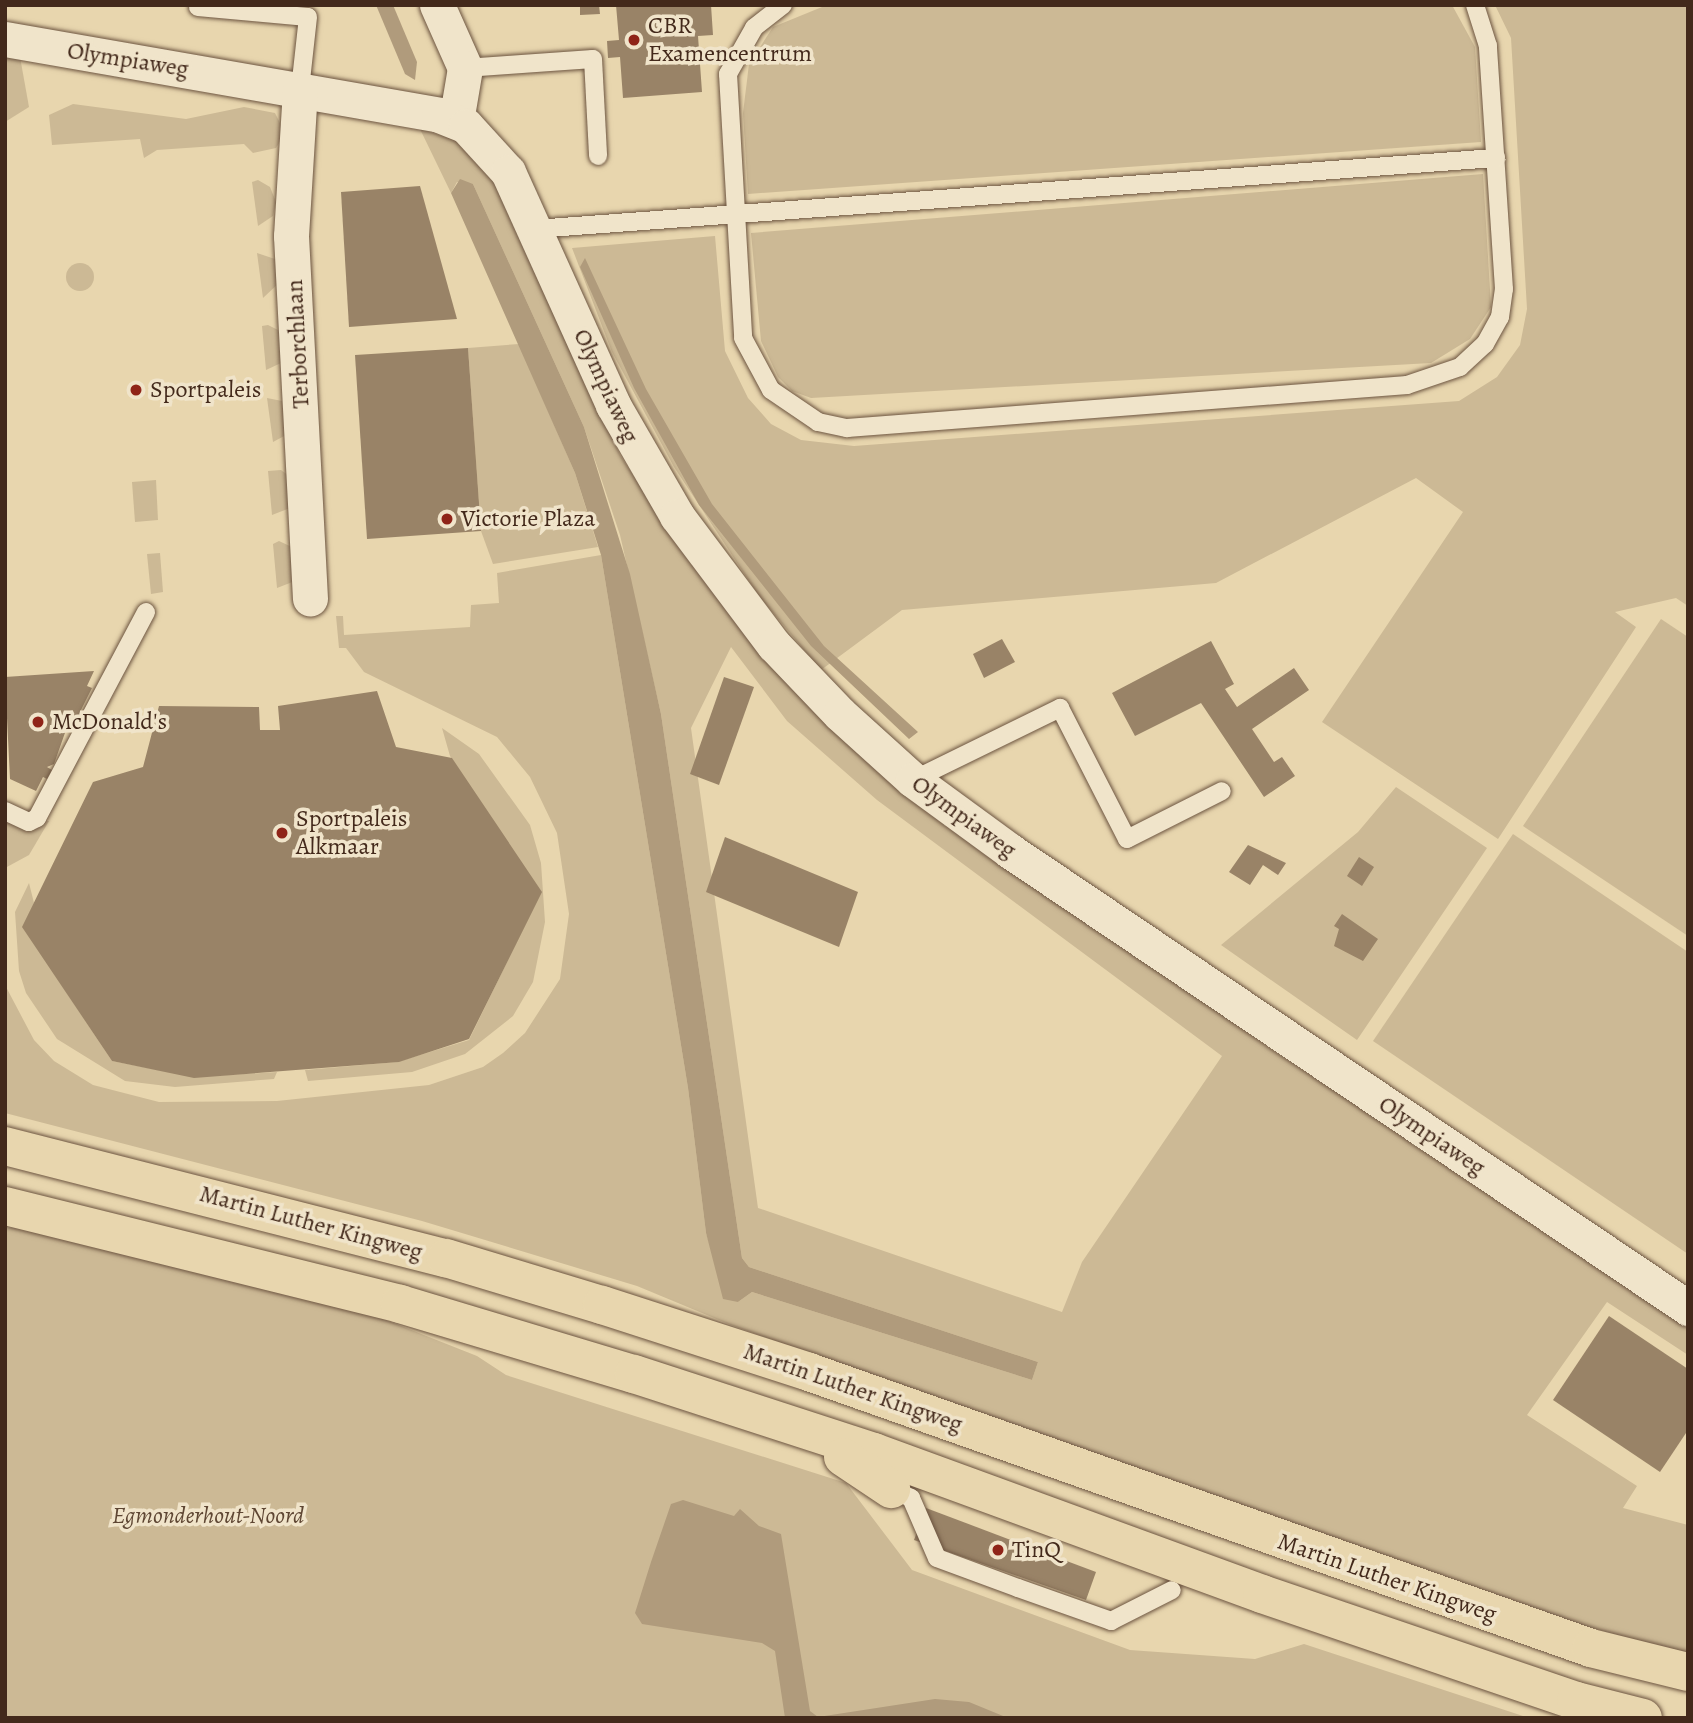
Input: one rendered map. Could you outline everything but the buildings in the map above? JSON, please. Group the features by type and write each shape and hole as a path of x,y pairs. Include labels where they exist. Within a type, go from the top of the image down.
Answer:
{"highway":[{"name":"Martin Luther Kingweg","path":"5,1146 446,1258 602,1305 798,1368 1591,1648 1688,1672"},
{"path":"5,1206 400,1304 797,1427 1262,1594 1643,1718"},
{"path":"797,1427 891,1489"},
{"path":"1172,1590 1262,1594"}],"street":[{"path":"437,5 465,68 456,121"},
{"name":"Olympiaweg","path":"5,39 300,89 456,121 508,172 613,405 677,516 774,645 840,715 913,780 1688,1308"},
{"name":"Terborchlaan","path":"300,89 291,236 310,599"}],"lane":[{"path":"783,5 754,27 727,74 743,338 771,390 818,422 847,428 1407,385 1460,367 1485,344 1500,317 1504,289 1488,46 1475,5"},
{"path":"198,7 308,18 300,89"},
{"path":"465,68 593,59 598,156"},
{"path":"535,229 1496,158"},
{"path":"5,811 29,822 37,818 146,612"},
{"path":"913,780 1060,708 1127,839 1222,791"},
{"path":"891,1489 911,1498 937,1558 1018,1588 1111,1621 1172,1590"}],"green space":[{"path":"1452,5 1475,47 1481,142 748,194 743,113 749,64 773,27 822,7"},
{"path":"1495,5 1688,5 1688,606 1676,598 1615,612 1636,627 1498,839 1322,722 1463,512 1416,478 1216,583 902,610 821,670 759,596 674,467 612,352 572,248 715,236 725,351 748,398 771,424 801,440 854,446 1459,401 1497,377 1520,345 1527,309 1511,38"},
{"path":"5,57 20,57 29,107 5,122"},
{"path":"73,104 186,119 244,107 275,113 285,133 276,148 253,153 244,144 157,150 144,158 140,139 52,145 49,115"},
{"path":"420,129 459,141 495,181 620,455 675,540 775,667 862,757 1272,1050 1688,1323 1688,1355 1607,1302 1527,1415 1637,1486 1623,1508 1688,1525 1688,1655 1529,1610 731,1325 637,1286 422,1221 5,1113 5,985 34,1040 54,1061 93,1085 159,1102 277,1101 429,1085 483,1067 525,1033 560,979 569,914 557,833 530,777 497,737 364,672 346,648 339,648 336,616 343,616 344,635 470,627 471,605 499,603 497,573 601,555 688,1088 706,1233 719,1273 738,1302 752,1292 1032,1380 1038,1362 749,1267 742,1258 661,714 620,535 584,427 473,184 457,182 451,193","holes":["731,647 787,721 877,800 1222,1056 1082,1262 1062,1312 758,1208 691,728"]},
{"path":"1483,174 1491,307 1470,339 1431,363 811,398 792,391 778,377 761,341 751,233"},
{"path":"258,180 270,187 276,202 273,216 258,226 252,182"},
{"path":"257,253 275,259 280,282 263,298"},
{"path":"80,263 90,267 94,277 90,287 80,291 70,287 66,277 70,267"},
{"path":"268,325 280,331 281,363 266,370 262,326"},
{"path":"519,344 575,473 598,547 493,564 481,531 468,348"},
{"path":"267,398 282,401 286,435 273,442"},
{"path":"281,470 289,476 290,508 272,515 268,471"},
{"path":"156,480 158,520 135,522 132,482"},
{"path":"279,541 294,548 295,581 277,588 273,544"},
{"path":"160,553 163,592 151,594 147,554"},
{"path":"1661,619 1688,637 1688,936 1523,826"},
{"path":"442,728 479,754 530,825 541,863 545,922 533,982 513,1016 465,1054 412,1072 308,1081 305,1070 397,1062 469,1040 541,892 450,756"},
{"path":"1396,787 1487,848 1357,1040 1221,945 1358,832"},
{"path":"5,820 49,821 29,855 5,868"},
{"path":"1513,834 1688,952 1688,1254 1373,1041"},
{"path":"29,883 34,903 23,927 112,1061 194,1077 277,1072 274,1079 175,1087 125,1081 57,1039 26,993 19,971 15,912"},
{"name":"Egmonderhout-Noord","path":"18,1226 381,1318 477,1356 506,1375 846,1483 912,1570 1130,1650 1255,1659 1304,1644 1529,1718 5,1718 5,1229"}],"shaded area":[{"path":"376,5 393,5 417,62 415,80 405,74"},
{"path":"460,179 473,184 584,427 630,574 661,714 742,1258 749,1267 1038,1362 1032,1380 752,1292 738,1302 723,1299 706,1233 688,1088 601,555 575,473 451,193"},
{"path":"585,258 646,389 712,504 824,646 918,732 909,739 811,646 699,505 634,388 580,267"},
{"path":"683,1500 734,1516 740,1509 759,1526 781,1534 810,1711 818,1717 935,1699 969,1702 1008,1718 785,1718 775,1651 762,1643 642,1624 635,1613 651,1562 671,1504"}],"place":[{"name":"CBR Examencentrum","path":"634,40"},
{"name":"Sportpaleis","path":"136,390"},
{"name":"Victorie Plaza","path":"447,519"},
{"name":"McDonald's","path":"38,722"},
{"name":"Sportpaleis Alkmaar","path":"282,833"},
{"name":"TinQ","path":"998,1550"}]}
